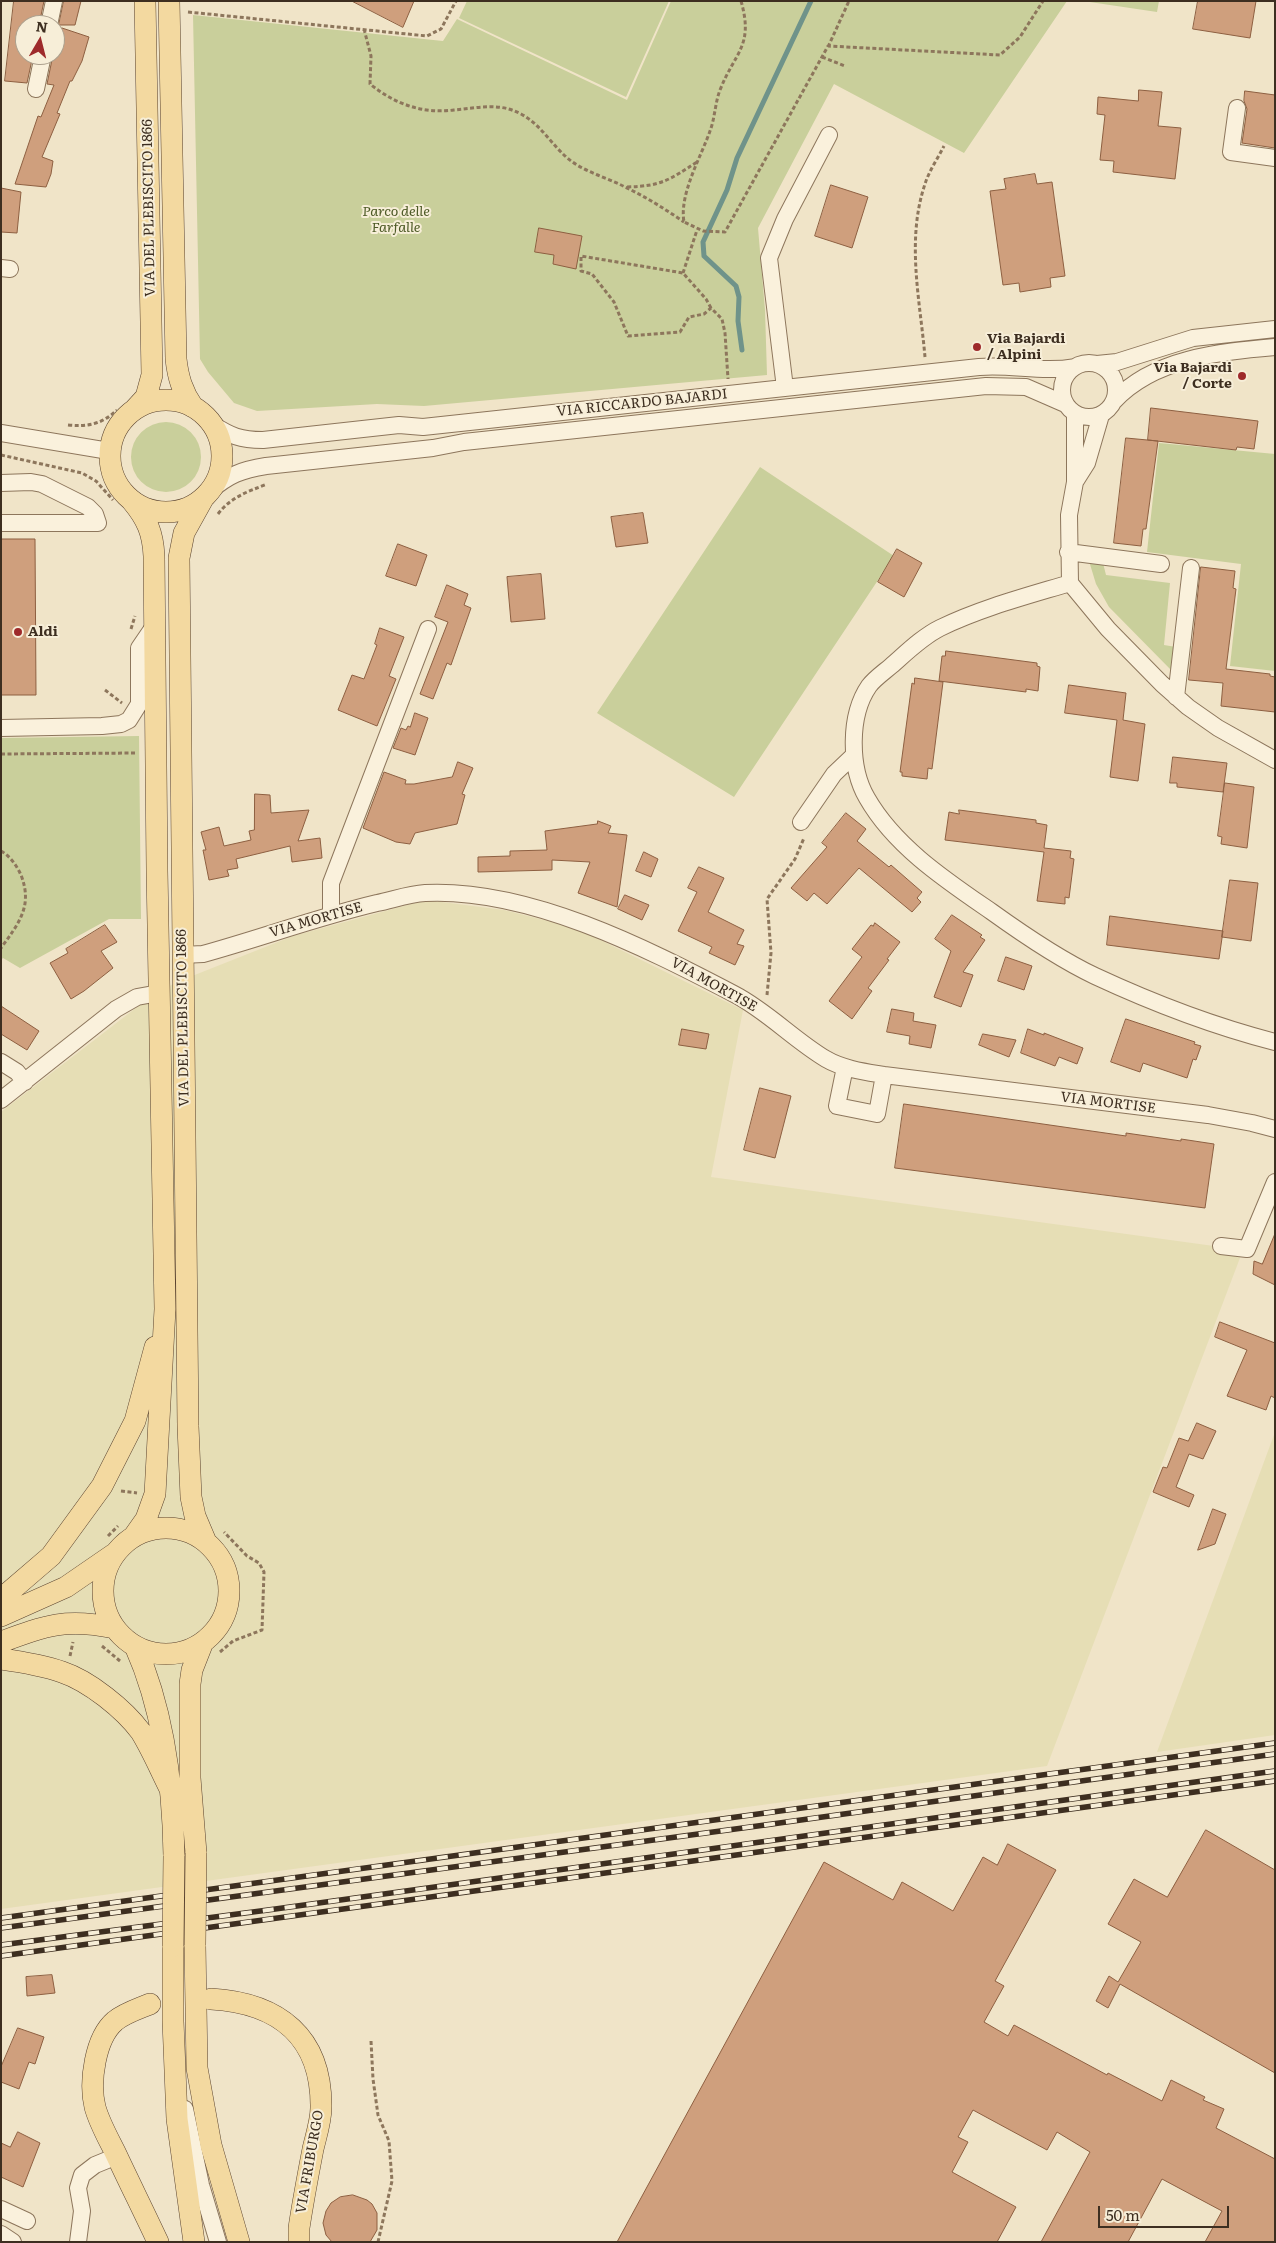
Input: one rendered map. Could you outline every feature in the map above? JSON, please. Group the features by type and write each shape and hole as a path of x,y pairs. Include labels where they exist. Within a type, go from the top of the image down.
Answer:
{"main road":[{"name":"VIA DEL PLEBISCITO 1866","path":"130,406 146,397 152,375 145,1"},
{"name":"VIA DEL PLEBISCITO 1866","path":"176,7 176,359 183,392 192,407"},
{"path":"153,401 173,401 192,407 212,424 219,437 222,465 218,479 207,494 191,506 176,512 161,513 124,503 121,491 113,478 109,463 109,451 118,426 130,406 153,401"},
{"name":"VIA DEL PLEBISCITO 1866","path":"207,494 184,533 179,558 182,955 191,1497 195,1516 213,1535"},
{"name":"VIA DEL PLEBISCITO 1866","path":"124,503 144,516 153,540 165,1309 155,1494 146,1519 134,1536"},
{"path":"1,1599 51,1556 102,1486 135,1421 165,1309"},
{"path":"1,1616 66,1587 114,1554 134,1536 148,1530 163,1528 179,1529 193,1534 213,1535 227,1575 229,1590 228,1605 214,1632 210,1648 192,1670 190,1684 190,1778 196,1853 195,2020 197,2068 205,2117 220,2180 239,2242"},
{"path":"114,1554 107,1568 103,1584 105,1607 115,1628 134,1646 151,1687 158,1713 174,1817 174,2051 177,2119 194,2242"},
{"path":"1,1642 43,1626 73,1622 115,1628"},
{"path":"134,1646 169,1654 192,1648 210,1648"},
{"path":"1,1658 36,1664 64,1672 95,1690 119,1709 139,1731 151,1750 169,1787"},
{"name":"VIA FRIBURGO","path":"211,1999 233,2000 254,2006 278,2017 304,2040 319,2075 321,2110 298,2228 299,2242"},
{"path":"150,2004 131,2011 115,2021 105,2034 95,2060 92,2084 95,2108 158,2242"}],"street":[{"path":"51,15 54,1"},
{"path":"36,89 41,65"},
{"path":"1237,108 1231,152 1275,158"},
{"path":"785,388 769,258 785,219 829,134"},
{"name":"VIA RICCARDO BAJARDI","path":"212,424 228,435 242,440 263,440 400,425 423,426 998,365 1058,370 1086,363 1117,362 1193,338 1275,329"},
{"path":"1075,482 1087,463 1101,415 1124,390 1160,369 1195,358 1275,347"},
{"path":"1097,364 1110,372 1114,379 1116,386 1114,401"},
{"path":"1075,367 1062,383 1061,390 1070,409 1075,482 1069,515 1068,552 1070,583 1108,629 1176,697 1218,728 1275,760"},
{"name":"VIA RICCARDO BAJARDI","path":"207,494 227,477 245,470 266,466 433,448 464,442 986,386 1026,387 1088,418 1101,415"},
{"path":"1,433 109,451"},
{"path":"1,483 32,482 42,484 88,507 96,514 98,523 1,523"},
{"path":"1068,552 1161,564"},
{"path":"1176,697 1191,568"},
{"path":"1070,583 978,613 946,626 910,649 870,685 859,705 853,735 854,756 866,797 894,834 942,877 1026,936 1093,975 1232,1031 1275,1042"},
{"path":"1,728 102,726 121,724 129,720 140,704 139,648 154,626"},
{"path":"331,915 331,883 428,629"},
{"path":"803,829 834,774 854,756"},
{"name":"VIA MORTISE","path":"182,955 203,954 331,915 423,893 465,894 506,901 577,921 662,956 747,1001 775,1018 827,1060 845,1066 884,1075 1208,1115 1252,1123 1275,1130"},
{"path":"1,1100 116,1009 137,997 159,993"},
{"path":"1,1062 17,1072 25,1082"},
{"path":"845,1066 837,1106 877,1114 884,1075"},
{"path":"1221,1246 1247,1249 1275,1182"},
{"path":"174,2051 201,2185 218,2242"},
{"path":"78,2242 82,2210 78,2188 82,2175 95,2165 116,2156"},
{"path":"220,2180 235,2242"},
{"path":"1,2209 27,2221"},
{"path":"1,2234 13,2242"}],"path":[{"path":"176,7 427,36 441,29 456,1"},
{"path":"684,222 682,211 698,161 711,129 720,91 745,41 746,20 741,1"},
{"path":"364,29 371,56 370,84 387,98 413,108 452,110 494,105 521,113 540,128 556,148 576,165 625,187 697,230 725,232 828,48 848,1"},
{"path":"828,48 1000,55 1020,37 1043,1"},
{"path":"822,57 845,66"},
{"path":"926,372 914,249 919,205 925,182 944,146"},
{"path":"625,187 646,186 668,181 698,161"},
{"path":"683,273 697,230"},
{"path":"711,308 704,314 689,317 680,332 628,336 614,302 592,274 581,271 581,256 683,273 722,319 730,394"},
{"path":"69,426 85,427 106,421 130,406"},
{"path":"1,454 82,473 96,481 124,503"},
{"path":"215,520 229,502 241,494 268,484"},
{"path":"106,690 124,704"},
{"path":"1,754 143,752"},
{"path":"766,1001 771,953 768,899 795,859 803,829"},
{"path":"1,948 25,909 27,894 18,867 2,851"},
{"path":"118,1491 138,1493"},
{"path":"210,1648 262,1630 264,1599 264,1572 259,1562 242,1550 213,1535"},
{"path":"98,1644 110,1651 123,1664"},
{"path":"371,2040 372,2078 378,2115 389,2141 392,2181 378,2242"}],"shaded area":[{"path":"426,900 504,910 576,928 743,1010 711,1177 1243,1250 1047,1766 1,1909 1,1112 154,994 177,982 293,936"},
{"path":"1275,1432 1275,1735 1157,1752"}],"green space":[{"path":"467,1 669,1 626,97 459,18"},
{"name":"Parco delle Farfalle","path":"671,1 1067,1 964,153 834,84 758,228 765,310 767,375 424,406 377,404 257,411 234,403 208,372 200,359 193,15 443,41 457,19 627,100"},
{"path":"1083,1 1159,1 1157,12"},
{"path":"173,422 186,428 195,437 199,443 201,457 199,471 191,482 180,490 159,492 152,490 141,482 133,471 131,450 133,443 141,432 152,424"},
{"path":"1159,443 1275,454 1275,671 1230,666 1241,564 1147,552"},
{"path":"760,467 894,556 734,797 597,713"},
{"path":"1089,561 1103,563 1106,575 1170,583 1164,645 1176,647 1172,671 1109,607 1096,584"},
{"path":"139,736 141,919 109,919 20,968 3,958 1,960 1,738"}],"building":[{"path":"14,1 44,1 41,15 15,15 15,65 31,65 27,83 5,81"},
{"path":"64,1 81,1 75,25 65,25 65,15 61,15"},
{"path":"352,1 414,1 403,27"},
{"path":"1198,1 1256,1 1250,38 1193,29"},
{"path":"65,29 89,37 82,61 72,81 70,81 57,113 60,114 42,157 53,161 46,187 15,184 38,116 41,117 54,85 47,84 51,65 65,65"},
{"path":"1139,90 1162,92 1158,126 1181,128 1175,179 1113,172 1114,161 1100,160 1105,115 1097,114 1098,97 1138,101"},
{"path":"1245,91 1275,95 1275,148 1242,143 1247,109 1244,101"},
{"path":"1035,174 1037,184 1052,182 1065,276 1050,278 1051,287 1020,292 1019,283 1003,285 990,191 1006,189 1004,179"},
{"path":"831,185 868,197 852,248 815,236"},
{"path":"1,188 21,192 17,233 1,232"},
{"path":"539,228 582,236 576,269 553,264 554,255 535,252"},
{"path":"1151,408 1258,421 1254,449 1237,447 1236,450 1148,440"},
{"path":"1126,438 1158,441 1146,529 1143,529 1141,546 1114,543"},
{"path":"643,513 648,543 616,547 611,517"},
{"name":"Aldi","path":"1,539 35,539 36,695 1,695"},
{"path":"398,544 427,555 416,586 386,576"},
{"path":"897,549 922,563 904,597 878,582"},
{"path":"1201,567 1235,571 1233,588 1236,589 1226,669 1270,674 1270,676 1275,677 1275,712 1221,706 1223,683 1189,680"},
{"path":"541,574 545,619 511,622 507,577"},
{"path":"447,585 468,594 464,605 471,608 451,665 447,663 433,699 420,694 448,622 435,617"},
{"path":"380,628 404,637 389,676 396,679 377,726 338,710 352,675 364,679 377,645 375,644"},
{"path":"946,651 1037,663 1037,666 1040,667 1038,691 1026,689 1026,692 939,681 942,656 945,656"},
{"path":"915,678 943,682 932,769 928,768 927,779 902,776 902,772 900,772 912,683 914,684"},
{"path":"1069,685 1126,693 1123,720 1145,724 1138,781 1110,777 1117,720 1065,713"},
{"path":"415,713 428,718 415,755 393,748 401,728 406,730 408,726 410,727"},
{"path":"1173,757 1227,763 1223,792 1177,787 1177,783 1170,783"},
{"path":"458,762 473,768 462,794 465,795 457,824 415,833 410,844 396,842 363,828 384,772 406,780 405,784 414,784 452,777"},
{"path":"1225,783 1254,787 1247,848 1221,844 1222,837 1218,836"},
{"path":"255,794 270,795 271,813 309,810 298,841 320,838 322,858 292,862 290,846 236,859 238,868 227,870 229,876 209,880 203,850 206,850 201,832 219,827 224,846 251,840 249,831 254,830"},
{"path":"959,810 1036,820 1036,823 1047,825 1044,848 1071,851 1070,858 1074,859 1069,898 1065,897 1065,904 1037,901 1044,852 945,840 949,812 959,814"},
{"path":"846,813 866,829 857,841 889,867 891,865 922,892 917,898 921,902 912,912 859,868 827,904 814,893 807,901 791,888 827,847 822,843"},
{"path":"598,821 611,826 608,833 627,835 617,907 578,893 590,862 552,860 552,870 478,872 478,857 510,856 510,851 547,850 545,831 597,824"},
{"path":"644,852 658,859 651,877 636,871"},
{"path":"699,867 724,878 708,912 744,930 737,944 744,946 735,965 709,953 712,947 678,931 697,892 688,888"},
{"path":"1230,880 1258,883 1251,941 1222,937"},
{"path":"625,895 649,905 642,920 618,909"},
{"path":"952,915 982,935 980,937 985,940 963,972 973,975 961,1007 934,997 951,951 935,939"},
{"path":"1110,916 1223,931 1219,959 1107,945"},
{"path":"875,923 900,942 868,988 872,991 852,1019 829,1001 862,957 852,949 871,925 873,926"},
{"path":"105,925 117,942 101,951 113,968 71,999 50,963 68,953 66,949"},
{"path":"1006,957 1032,966 1024,990 998,981"},
{"path":"1,1006 39,1031 27,1050 1,1034"},
{"path":"892,1009 914,1013 913,1021 936,1025 931,1048 909,1044 910,1036 887,1032"},
{"path":"1126,1019 1195,1042 1194,1044 1201,1046 1196,1060 1193,1059 1187,1078 1143,1063 1140,1072 1111,1062"},
{"path":"682,1029 709,1034 706,1049 679,1045"},
{"path":"1028,1029 1083,1048 1077,1064 1059,1057 1055,1066 1021,1053"},
{"path":"983,1034 1016,1040 1009,1057 979,1045"},
{"path":"760,1088 791,1096 775,1158 744,1150"},
{"path":"904,1104 1126,1136 1126,1133 1214,1144 1205,1208 895,1168"},
{"path":"1275,1234 1275,1285 1253,1274 1254,1261 1262,1264"},
{"path":"1220,1322 1275,1343 1275,1398 1271,1396 1266,1410 1227,1396 1247,1350 1215,1337"},
{"path":"1197,1423 1216,1431 1203,1459 1189,1454 1176,1487 1194,1495 1189,1507 1153,1492 1163,1467 1167,1468 1179,1438 1188,1441"},
{"path":"1213,1509 1226,1514 1215,1544 1198,1550"},
{"path":"1206,1830 1275,1870 1275,2073 1120,1984 1108,2008 1096,2001 1109,1976 1118,1982 1141,1942 1108,1924 1134,1879 1167,1897"},
{"path":"1008,1844 1056,1870 995,1981 1004,1986 984,2022 1008,2036 1014,2025 1107,2075 1108,2073 1162,2101 1171,2080 1205,2097 1203,2100 1224,2109 1216,2128 1275,2159 1275,2242 1205,2242 1222,2211 1162,2179 1128,2242 1041,2242 1090,2152 1057,2132 1047,2150 973,2110 958,2137 968,2142 952,2172 1016,2207 997,2242 617,2242 824,1862 893,1900 902,1882 953,1911 983,1857 997,1865"},
{"path":"52,1975 55,1993 27,1996 26,1977"},
{"path":"18,2028 44,2037 35,2064 29,2062 19,2089 1,2082 1,2067"},
{"path":"18,2132 40,2143 23,2187 1,2177 1,2143 10,2147"},
{"path":"353,2195 372,2204 377,2213 377,2230 370,2242 332,2242 326,2235 323,2223 326,2211 331,2203 340,2197"}],"waterway":[{"path":"742,350 738,321 739,297 736,286 704,256 703,242 727,190 737,158 811,1"}],"railway":[{"path":"1,1918 1275,1743"},
{"path":"1,1928 1275,1754"},
{"path":"1,1945 1275,1771"},
{"path":"1,1956 1275,1781"}],"place":[{"name":"Via Bajardi / Alpini","path":"977,347"},
{"name":"Via Bajardi / Corte","path":"1242,376"},
{"name":"Aldi","path":"18,632"}]}
